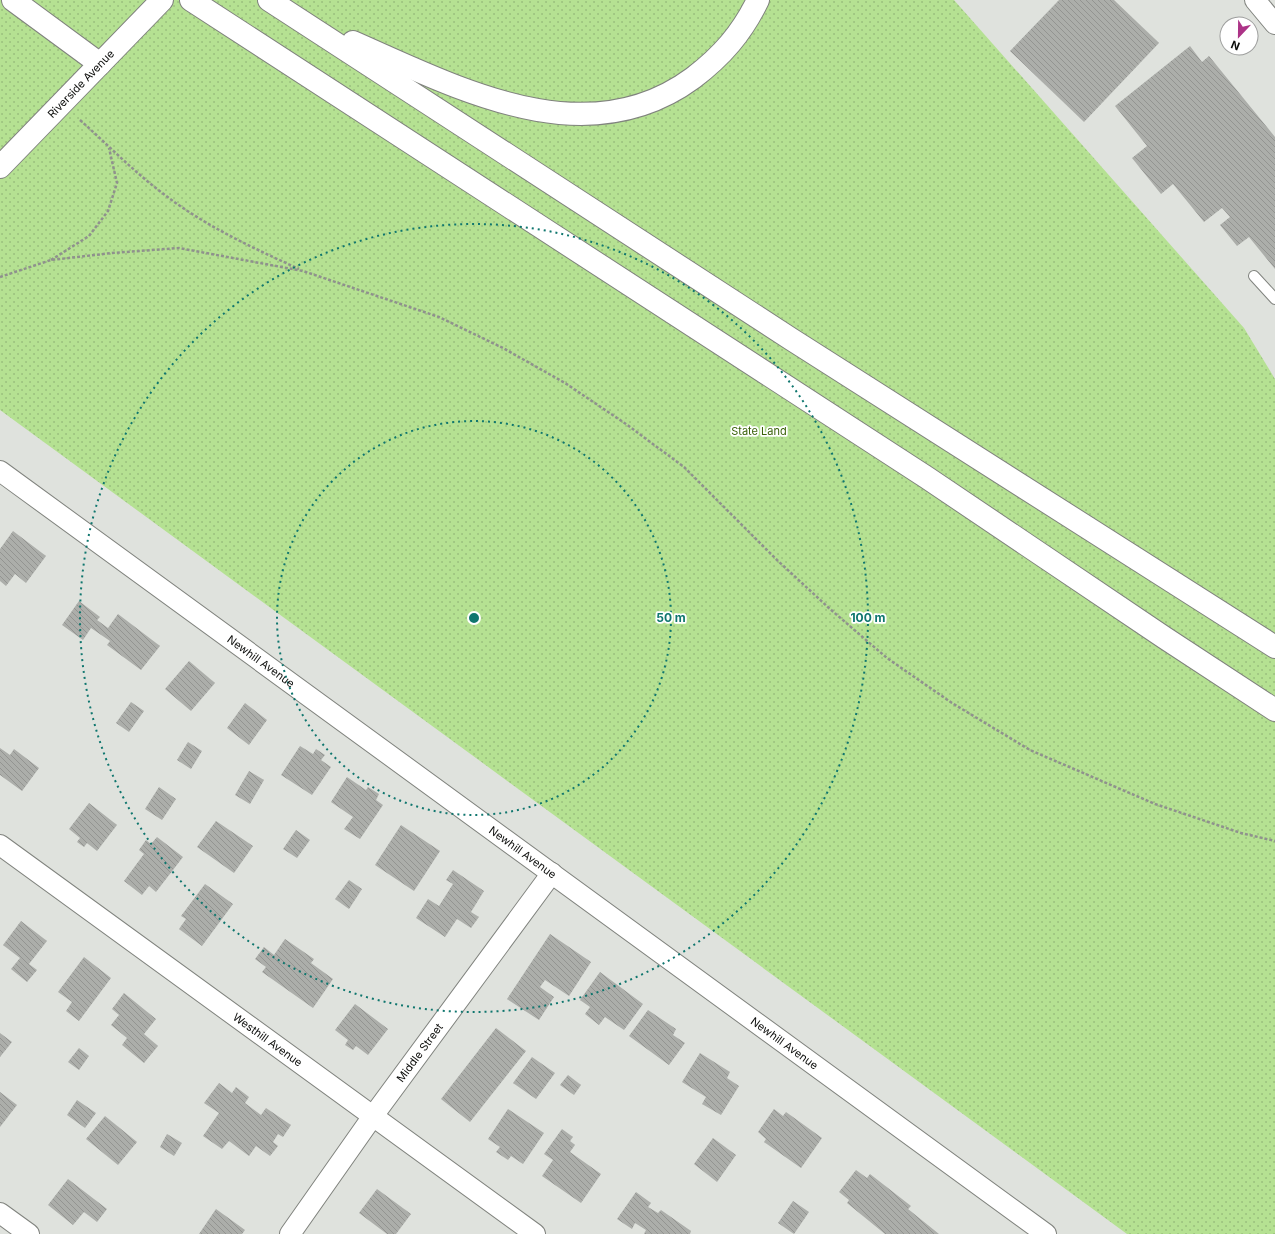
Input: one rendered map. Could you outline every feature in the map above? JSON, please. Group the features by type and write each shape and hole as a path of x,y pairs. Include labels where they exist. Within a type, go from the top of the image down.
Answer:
{"main road":[{"path":"13,0 100,64"},
{"name":"Riverside Avenue","path":"0,167 162,0"},
{"path":"191,0 920,472 1165,638 1275,710"},
{"path":"269,0 791,339 1275,647"},
{"path":"294,16 469,92 516,106 539,110 560,113 601,113 643,104 662,97 685,84 706,69 724,52 739,34 758,0"}],"street":[{"path":"1255,0 1275,24"},
{"name":"Newhill Avenue","path":"0,471 1046,1234"},
{"name":"Westhill Avenue","path":"0,845 535,1234"},
{"name":"Middle Street","path":"290,1234 373,1116 552,873"},
{"path":"0,1213 29,1234"}],"lane":[{"path":"1254,276 1275,299"}],"path":[{"path":"62,103 109,148 161,193 198,218 229,236 303,271 439,317 503,348 564,383 626,424 684,467 777,560 887,658 952,703 1030,750 1155,804 1241,833 1275,841"},
{"path":"51,260 89,236 108,211 117,183 109,148"},
{"path":"0,277 51,260 112,253 179,248 303,271"}],"green space":[{"name":"State Land","path":"0,0 954,0 1244,328 1275,379 1275,1234 1127,1234 0,410"}],"building":[{"path":"1059,0 1114,0 1159,43 1084,122 1010,51"},
{"path":"1190,46 1202,62 1209,56 1275,137 1275,269 1249,237 1237,246 1220,225 1230,217 1222,208 1204,222 1173,184 1161,194 1132,158 1147,146 1115,106"},
{"path":"13,531 46,556 26,583 15,574 6,586 0,581 0,549"},
{"path":"79,601 100,617 97,620 108,628 118,614 160,646 141,670 107,645 110,641 91,628 83,640 62,625"},
{"path":"189,661 215,683 191,711 165,689"},
{"path":"131,702 144,711 129,732 116,723"},
{"path":"245,703 267,720 249,745 227,728"},
{"path":"188,742 202,751 191,769 177,760"},
{"path":"300,746 313,754 316,749 325,755 321,760 331,767 312,795 281,775"},
{"path":"0,748 10,755 14,749 39,768 22,791 0,775"},
{"path":"249,771 264,780 250,804 235,795"},
{"path":"347,777 366,790 368,787 379,794 376,800 383,805 360,839 344,829 353,817 331,802"},
{"path":"159,787 176,799 162,820 145,809"},
{"path":"89,803 117,825 97,851 87,843 84,847 77,842 80,838 69,829"},
{"path":"216,821 253,846 234,873 197,847"},
{"path":"401,825 440,851 414,891 375,865"},
{"path":"296,830 310,840 297,858 283,849"},
{"path":"157,837 183,857 156,892 149,886 142,895 124,881 144,854 139,850 146,840 151,844"},
{"path":"453,870 484,891 471,912 479,917 471,928 457,919 445,937 416,918 428,899 439,906 453,884 446,880"},
{"path":"349,880 362,889 349,909 335,899"},
{"path":"205,884 233,904 202,946 179,929 186,919 181,916"},
{"path":"21,921 47,941 29,964 37,970 27,982 11,969 20,958 3,945"},
{"path":"550,934 591,962 569,996 545,980 540,987 554,997 539,1020 507,999"},
{"path":"285,939 314,959 311,963 333,979 313,1008 262,972 266,967 255,959 264,947 274,955"},
{"path":"84,957 111,978 79,1021 66,1011 72,1002 58,992"},
{"path":"600,972 643,1004 624,1030 605,1017 599,1025 585,1014 590,1007 580,1000"},
{"path":"124,993 156,1019 144,1034 158,1046 144,1063 122,1045 127,1038 111,1025 119,1015 112,1009"},
{"path":"355,1004 388,1029 368,1055 356,1046 353,1050 345,1045 348,1040 335,1030"},
{"path":"648,1010 676,1029 673,1035 685,1043 669,1065 629,1036"},
{"path":"496,1028 526,1051 470,1122 441,1099"},
{"path":"0,1033 12,1042 0,1057"},
{"path":"79,1048 89,1056 79,1070 68,1062"},
{"path":"700,1053 730,1072 727,1078 739,1086 721,1115 702,1104 706,1097 682,1082"},
{"path":"532,1057 555,1073 536,1099 513,1083"},
{"path":"568,1075 581,1085 574,1095 560,1085"},
{"path":"219,1083 232,1093 236,1087 249,1097 245,1103 261,1115 266,1108 291,1125 283,1137 278,1134 273,1142 278,1146 270,1156 256,1146 249,1156 229,1141 222,1149 203,1136 219,1113 204,1103"},
{"path":"0,1092 17,1105 0,1127"},
{"path":"77,1100 96,1113 85,1128 67,1115"},
{"path":"508,1109 544,1133 523,1164 511,1156 508,1160 496,1152 500,1147 488,1139"},
{"path":"774,1109 783,1116 786,1112 822,1138 801,1168 764,1142 766,1139 758,1132"},
{"path":"105,1116 137,1142 118,1165 86,1139"},
{"path":"562,1129 573,1137 570,1141 575,1145 570,1152 601,1174 581,1203 542,1176 553,1160 544,1154"},
{"path":"167,1134 182,1143 174,1156 160,1147"},
{"path":"713,1138 736,1155 717,1182 694,1164"},
{"path":"856,1170 867,1178 870,1174 911,1206 908,1209 939,1234 885,1234 847,1203 849,1200 839,1192"},
{"path":"68,1179 107,1209 97,1222 84,1212 73,1225 48,1205"},
{"path":"377,1189 411,1214 396,1234 387,1234 359,1213"},
{"path":"636,1192 651,1203 648,1207 658,1213 661,1210 691,1231 690,1234 644,1234 646,1230 635,1223 632,1229 617,1219"},
{"path":"793,1201 809,1212 794,1234 778,1223"},
{"path":"216,1209 245,1230 242,1234 199,1234"}]}
